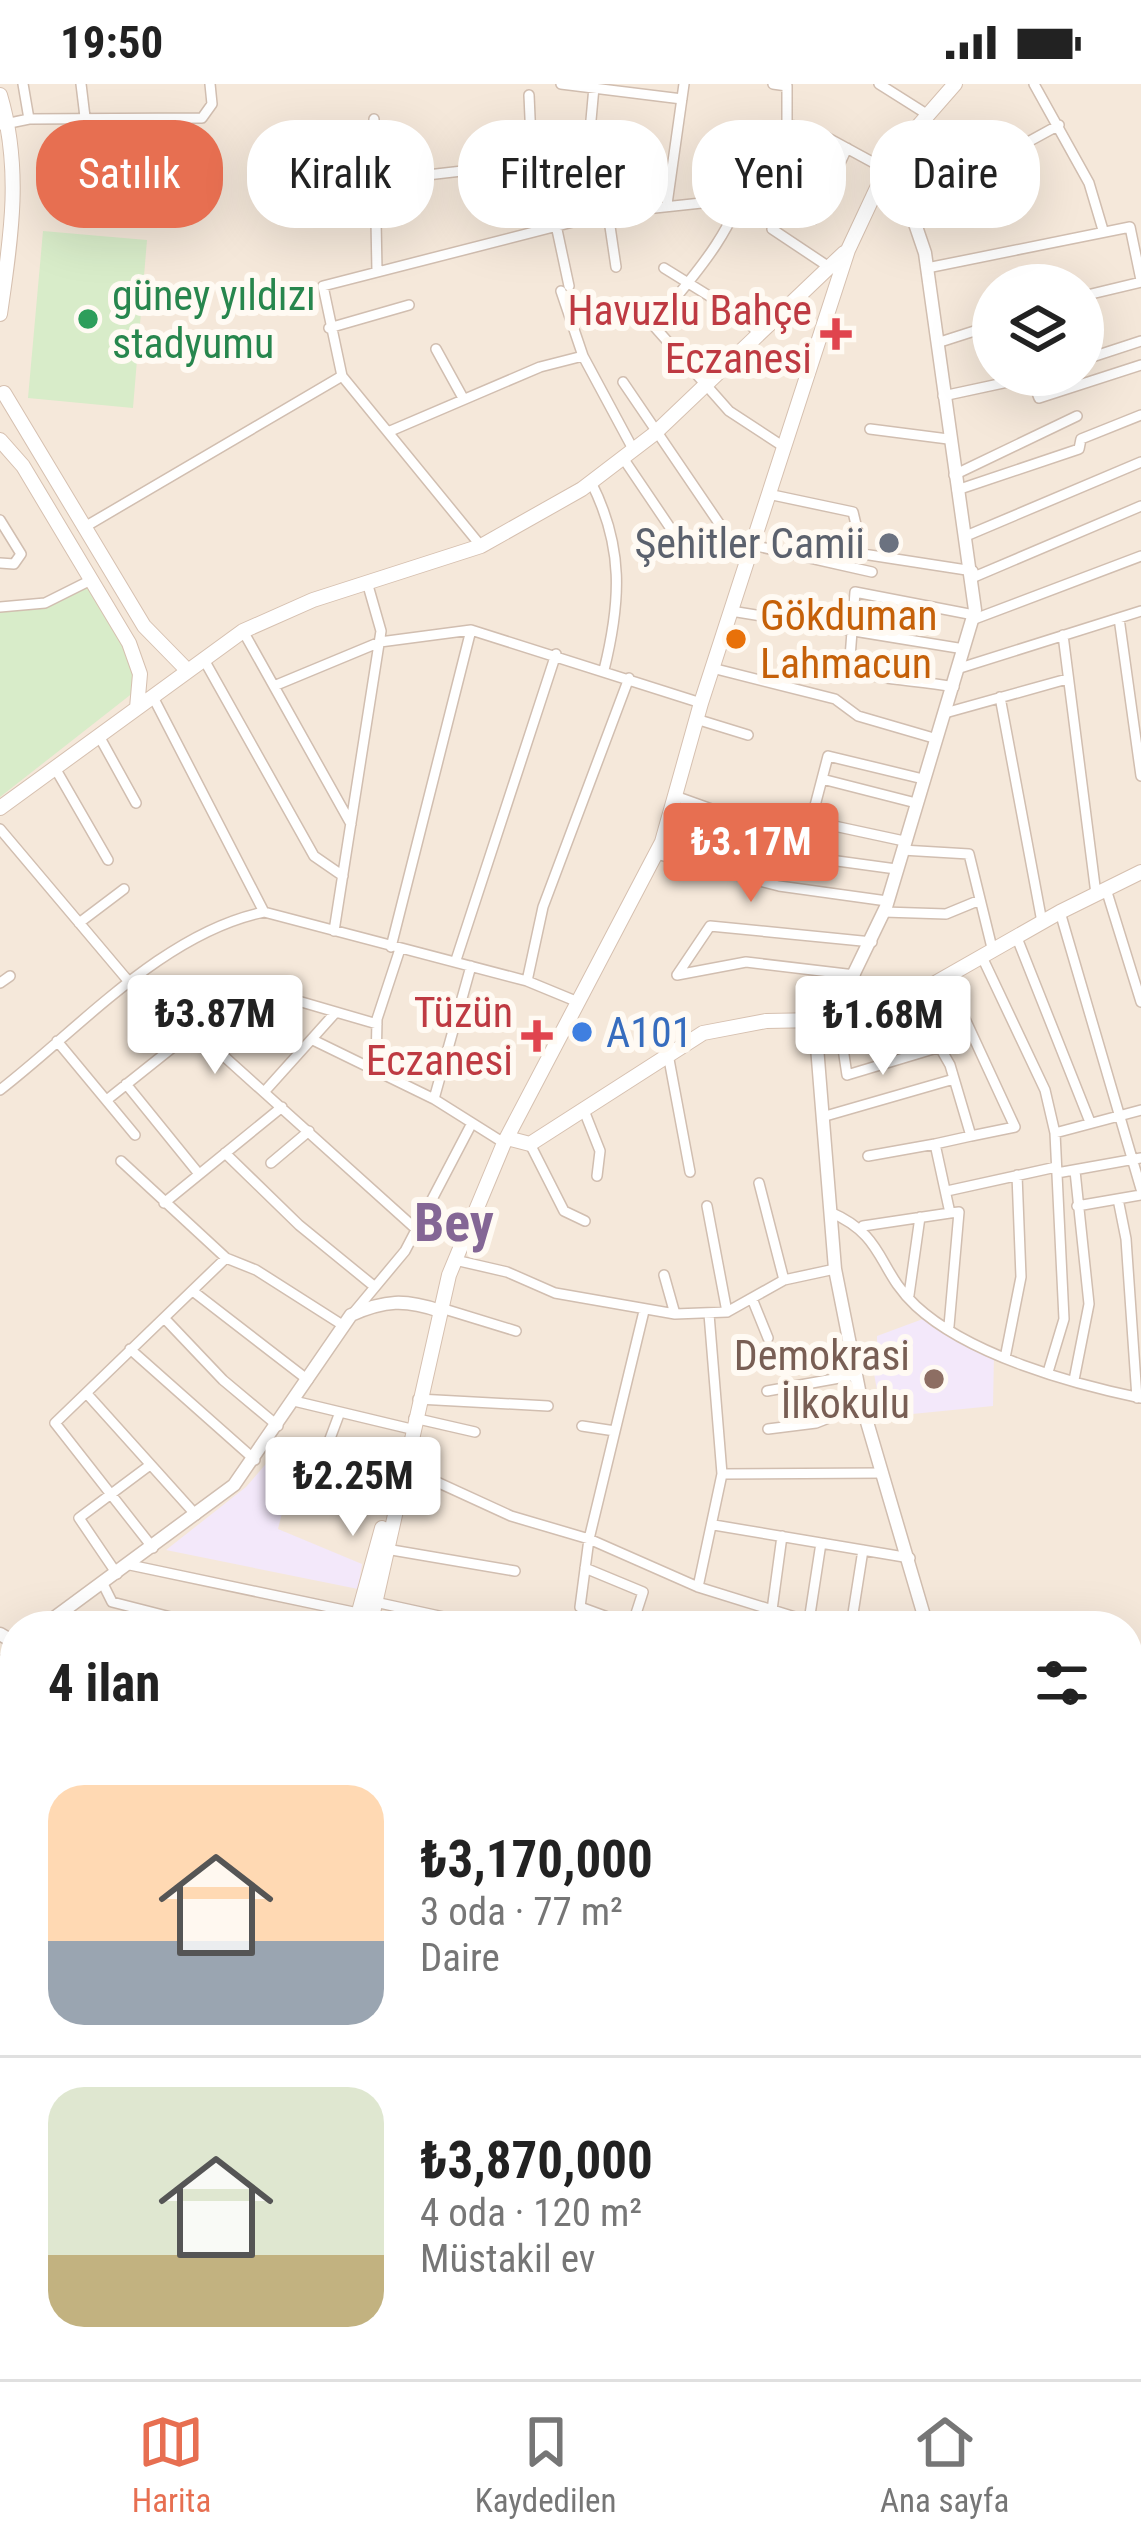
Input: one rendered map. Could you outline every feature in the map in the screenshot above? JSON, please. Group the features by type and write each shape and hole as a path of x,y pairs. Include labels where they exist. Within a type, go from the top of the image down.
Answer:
{"main road":[{"path":"920,120 952,85"},
{"path":"0,95 15,172 0,314"},
{"path":"373,1611 412,1423 455,1260 505,1141 656,854 848,250 870,202"},
{"path":"0,808 243,631 367,582 482,546 591,482 654,434 848,250"},
{"path":"1,392 144,626 188,670"},
{"path":"0,440 23,466 129,643 140,674 137,708"},
{"path":"505,1141 530,1144 703,1034 766,1021 872,1019 913,1000 1060,912 1141,872"},
{"path":"360,1611 402,1466"}],"street":[{"path":"23,84 29,119"},
{"path":"80,84 85,117"},
{"path":"4,123 85,117 202,118 212,104 210,84"},
{"path":"561,84 682,99"},
{"path":"668,197 684,84"},
{"path":"773,84 787,86 788,120"},
{"path":"879,84 925,113"},
{"path":"1034,84 1089,183 1103,230"},
{"path":"591,120 594,87"},
{"path":"434,174 532,163 529,95"},
{"path":"1040,135 1059,125"},
{"path":"846,152 848,148 870,156"},
{"path":"927,268 1130,226 1141,281 1104,291"},
{"path":"376,228 377,271"},
{"path":"482,546 342,376 323,286 544,228"},
{"path":"556,228 565,288 583,356 628,453 671,529"},
{"path":"610,228 616,268"},
{"path":"724,228 707,260 653,325 750,430 784,447"},
{"path":"915,228 927,268 954,475 973,574 973,618 886,906 856,975 828,1022 822,1117 835,1269 862,1405 923,1611"},
{"path":"772,230 829,266"},
{"path":"664,268 758,333"},
{"path":"329,328 409,305"},
{"path":"937,343 972,332"},
{"path":"1104,353 1141,341"},
{"path":"436,349 463,398"},
{"path":"388,432 463,398 583,356"},
{"path":"1104,376 1141,364"},
{"path":"83,528 342,376"},
{"path":"623,382 746,563"},
{"path":"943,396 972,390"},
{"path":"957,490 1079,448 1081,439 1141,415"},
{"path":"954,475 1076,416"},
{"path":"870,429 949,439"},
{"path":"966,536 1141,462"},
{"path":"591,482 608,516 619,572 618,613 604,670"},
{"path":"768,494 853,512 863,554 973,574 1141,506"},
{"path":"0,520 21,554 14,564 0,563"},
{"path":"752,545 872,572"},
{"path":"953,687 916,680 903,686 849,671 855,592 973,618 1141,556"},
{"path":"0,607 45,603 91,580"},
{"path":"334,931 380,642 367,582"},
{"path":"730,611 964,649"},
{"path":"960,668 1141,611"},
{"path":"1119,617 1141,776"},
{"path":"274,686 380,642 471,630 701,703"},
{"path":"376,1069 376,1024 471,630"},
{"path":"243,631 351,824"},
{"path":"1063,635 1101,891 1141,1002"},
{"path":"456,960 556,654"},
{"path":"203,658 314,856 343,876"},
{"path":"712,668 835,698 858,716 937,739"},
{"path":"527,981 543,907 629,679"},
{"path":"945,713 1067,679"},
{"path":"153,697 264,912"},
{"path":"1000,698 1042,922"},
{"path":"696,719 748,735"},
{"path":"99,736 136,803"},
{"path":"923,779 828,756 812,821 903,845 969,854 988,956 1045,1090 1055,1133 1064,1318 1048,1372"},
{"path":"55,768 108,860"},
{"path":"822,779 916,802"},
{"path":"675,796 784,835 808,857 896,869"},
{"path":"0,829 133,981 194,1028 418,1230"},
{"path":"656,854 779,886 886,906 946,914 980,900"},
{"path":"79,923 124,890"},
{"path":"0,1090 133,981 227,920 264,912 456,960 578,1002"},
{"path":"1060,912 1137,1158 1141,1192 1077,1206"},
{"path":"856,975 746,962 677,975 710,926 872,942"},
{"path":"1017,938 1090,1121"},
{"path":"434,1099 471,966"},
{"path":"0,983 10,976"},
{"path":"868,1156 1015,1126 947,980"},
{"path":"108,1099 256,981 281,996 376,1024"},
{"path":"913,1000 954,1078 970,1136"},
{"path":"265,1091 336,1012"},
{"path":"828,1022 847,1075 940,1047"},
{"path":"313,1040 434,1099 505,1141"},
{"path":"57,1041 135,1135"},
{"path":"668,1053 690,1172"},
{"path":"822,1117 954,1078"},
{"path":"126,1084 200,1174"},
{"path":"164,1203 282,1107"},
{"path":"583,1108 600,1151 597,1176"},
{"path":"1055,1133 1141,1109"},
{"path":"73,1611 234,1485 255,1460 348,1321 418,1230 472,1123"},
{"path":"271,1163 310,1131"},
{"path":"530,1144 564,1211 584,1221"},
{"path":"935,1144 950,1213"},
{"path":"225,1153 298,1225 375,1287"},
{"path":"946,1191 1017,1175 1076,1171 1137,1158"},
{"path":"121,1161 226,1258 348,1321"},
{"path":"1074,1380 1089,1304 1076,1171"},
{"path":"1004,1358 1021,1277 1017,1175"},
{"path":"760,1183 784,1280"},
{"path":"862,1226 909,1296 949,1326 1004,1358 1139,1398 1126,1240 1118,1199"},
{"path":"707,1207 727,1312"},
{"path":"830,1212 862,1226 959,1211 949,1326"},
{"path":"909,1296 920,1217"},
{"path":"1126,1240 1141,1237"},
{"path":"153,1548 55,1424 226,1258"},
{"path":"1128,1259 1141,1259"},
{"path":"455,1260 507,1272 555,1294 604,1298 644,1311 709,1314 753,1301 784,1280 835,1269"},
{"path":"664,1275 675,1313"},
{"path":"194,1292 308,1380"},
{"path":"348,1321 380,1302 409,1300 516,1331"},
{"path":"753,1301 768,1338"},
{"path":"592,1611 580,1607 589,1539 644,1311"},
{"path":"698,1587 722,1474 709,1314"},
{"path":"166,1319 224,1380 278,1426"},
{"path":"130,1349 255,1460"},
{"path":"766,1391 856,1375"},
{"path":"88,1395 196,1515"},
{"path":"418,1399 548,1406"},
{"path":"294,1401 476,1432"},
{"path":"768,1429 816,1423 862,1405"},
{"path":"319,1468 340,1412"},
{"path":"582,1426 615,1431"},
{"path":"117,1574 79,1518 150,1465"},
{"path":"402,1466 511,1516 589,1539 698,1587 775,1611"},
{"path":"722,1474 883,1473"},
{"path":"714,1525 910,1558"},
{"path":"772,1610 782,1536"},
{"path":"810,1611 821,1543"},
{"path":"386,1549 515,1571"},
{"path":"853,1611 863,1550"},
{"path":"130,1565 320,1611"},
{"path":"585,1568 643,1592 637,1611"},
{"path":"103,1584 112,1603 145,1611"},
{"path":"375,1602 416,1611"}],"shaded area":[{"path":"0,84 1141,84 1141,1611 0,1611"},
{"name":"Demokrasi İlkokulu","path":"931,1316 994,1353 993,1406 882,1417 869,1347 877,1346 877,1336"},
{"path":"271,1458 294,1465 278,1529 362,1564 358,1589 166,1550 246,1487"}],"green space":[{"name":"güney yıldızı stadyumu","path":"43,231 147,240 133,408 28,398"},
{"path":"91,580 135,669 134,692 0,797 0,611 50,602"}],"place":[{"name":"güney yıldızı stadyumu","path":"88,319"},
{"name":"Havuzlu Bahçe Eczanesi","path":"836,334"},
{"name":"Şehitler Camii","path":"889,543"},
{"name":"Gökduman Lahmacun","path":"736,639"},
{"name":"A101","path":"582,1032"},
{"name":"Tüzün Eczanesi","path":"537,1036"},
{"name":"Demokrasi İlkokulu","path":"934,1379"}],"district":[{"name":"Bey","path":"454,1222"}]}
